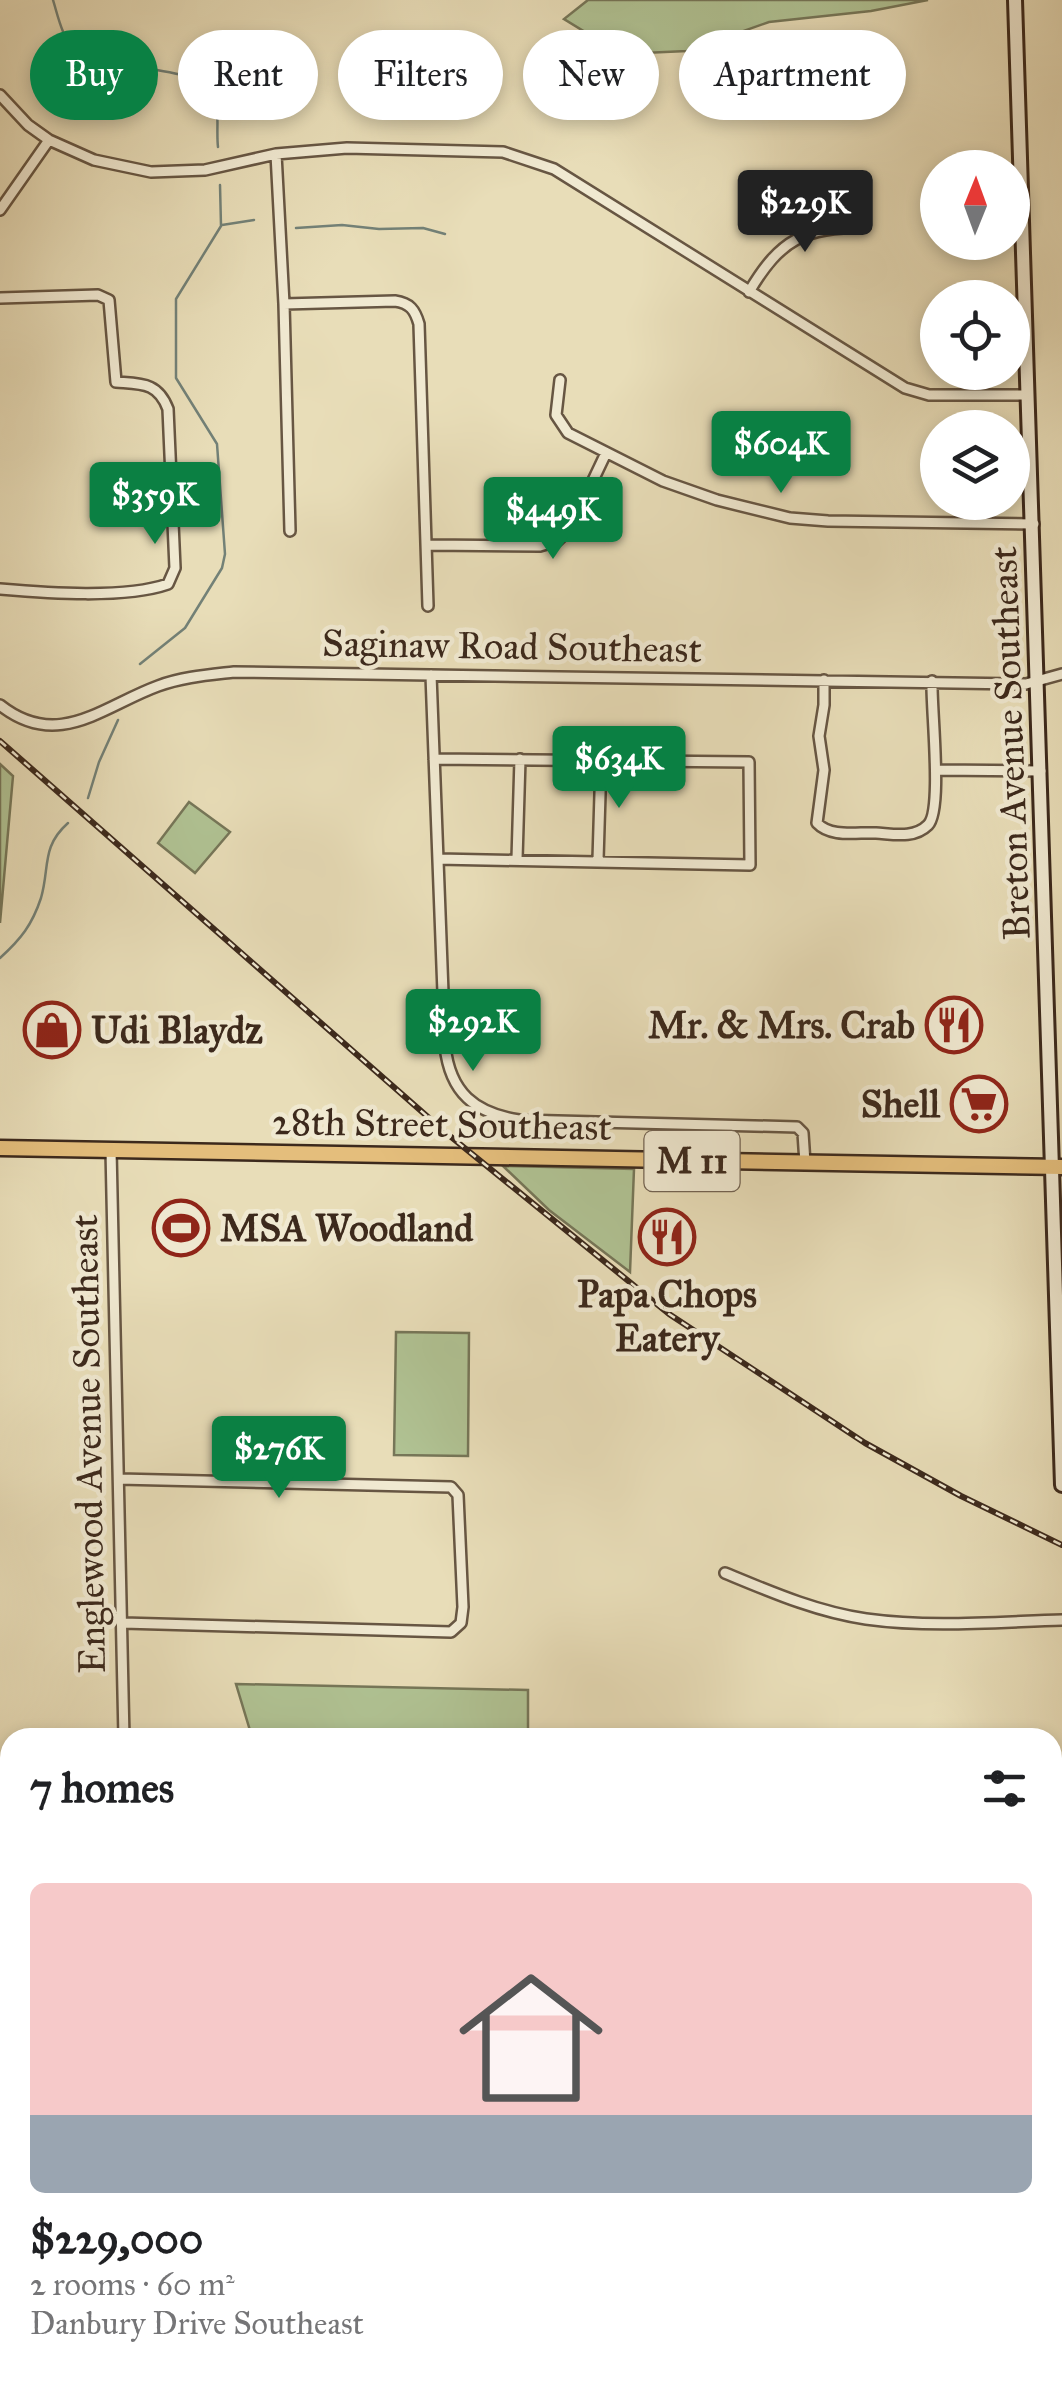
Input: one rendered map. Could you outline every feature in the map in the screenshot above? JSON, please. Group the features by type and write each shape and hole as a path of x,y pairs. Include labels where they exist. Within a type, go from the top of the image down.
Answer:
{"main road":[{"name":"Breton Avenue Southeast","path":"1015,0 1057,1167 1062,1485"},
{"name":"28th Street Southeast","path":"0,1148 1057,1167"}],"street":[{"path":"0,95 50,140 94,160 151,172 205,170 276,154 347,148 503,152 554,169 905,388 929,395 1027,395"},
{"path":"0,210 50,140"},
{"path":"276,154 290,531"},
{"path":"749,292 778,250 802,234 828,228 865,227"},
{"path":"0,298 98,295 109,300 116,382 154,386 163,394 168,409 175,568 168,584 148,591 0,589"},
{"path":"284,304 394,301 404,303 416,314 428,606"},
{"path":"560,380 556,402 560,425 568,433 699,494 790,518 1034,524"},
{"path":"426,545 540,546 557,541 570,529 606,453"},
{"name":"Saginaw Road Southeast","path":"0,705 32,722 67,725 88,720 160,685 234,672 1022,684 1062,674"},
{"path":"431,675 446,1061 458,1087 474,1104 496,1116 519,1120 788,1125 803,1134 805,1163"},
{"path":"824,680 819,736 824,770 817,823 830,832 908,834 930,823 935,814 932,681"},
{"path":"434,759 749,762 750,865 438,859"},
{"path":"517,858 520,759"},
{"path":"598,860 601,761"},
{"path":"937,770 1041,772"},
{"name":"Englewood Avenue Southeast","path":"111,1150 124,1728"},
{"path":"119,1479 441,1485 455,1490 463,1607 461,1623 451,1632 123,1623"},
{"path":"726,1573 812,1607 864,1619 920,1624 1062,1620"}],"green space":[{"path":"588,0 928,0 871,11 769,22 746,30 679,30 679,51 659,52 659,30 582,30 564,19"},
{"path":"0,764 13,776 0,923"},
{"path":"189,802 230,832 195,873 158,843"},
{"path":"503,1166 634,1169 630,1272 549,1210"},
{"path":"396,1332 469,1333 468,1456 394,1455"},
{"path":"236,1684 528,1690 528,1728 249,1728"}],"waterway":[{"path":"53,0 64,33 75,49 106,61 191,77 206,84 216,99 218,147"},
{"path":"140,664 185,628 222,568 225,554 217,444 176,378 176,299 221,226 220,185"},
{"path":"222,225 254,220"},
{"path":"296,228 423,228 445,234"},
{"path":"88,798 118,720"},
{"path":"0,958 34,916 50,849 68,823"}],"railway":[{"path":"0,741 445,1132 669,1314 865,1443 1062,1545"}],"place":[{"name":"Mr. & Mrs. Crab","path":"954,1025"},
{"name":"Udi Blaydz","path":"52,1030"},
{"name":"Shell","path":"979,1104"},
{"name":"MSA Woodland","path":"181,1228"},
{"name":"Papa Chops Eatery","path":"667,1237"}]}
